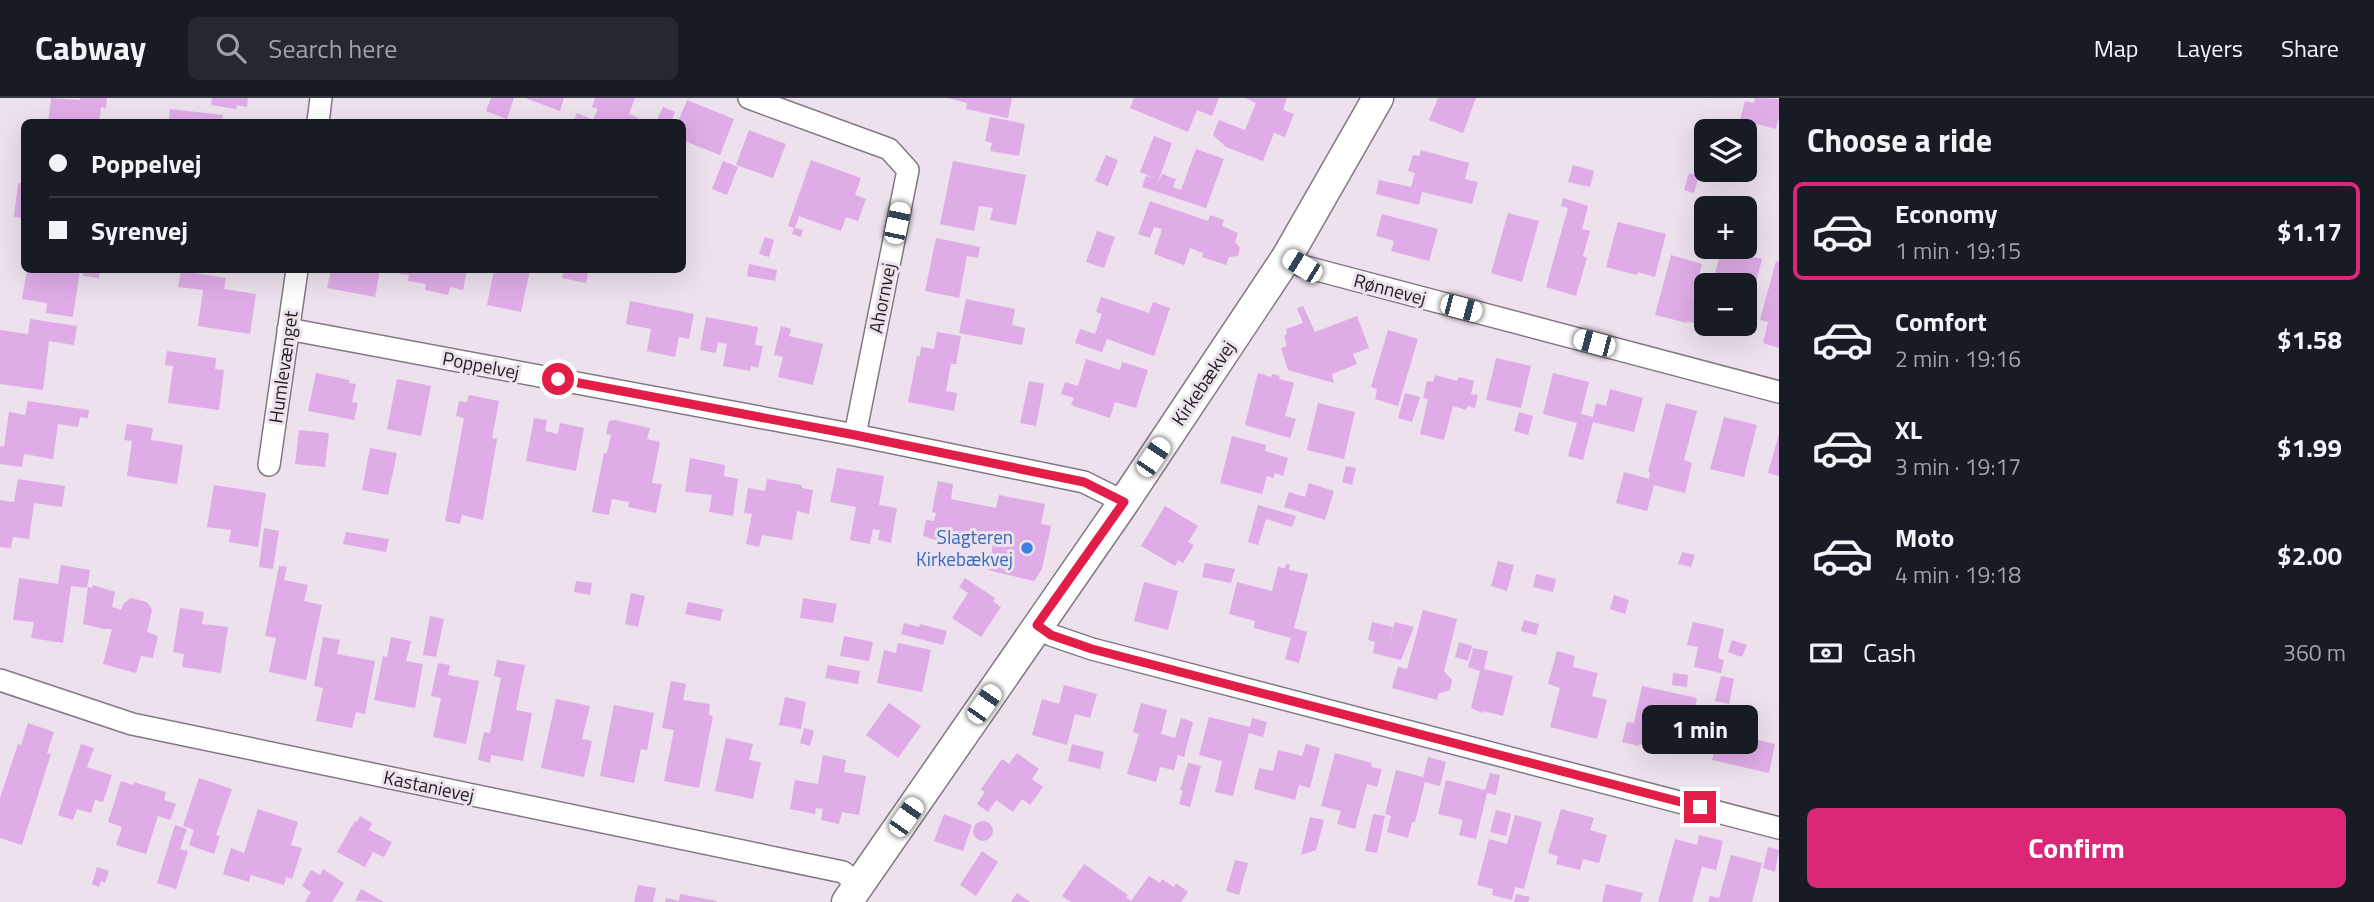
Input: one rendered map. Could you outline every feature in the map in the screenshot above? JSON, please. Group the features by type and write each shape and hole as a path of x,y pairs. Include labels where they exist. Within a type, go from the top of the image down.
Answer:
{"street":[{"path":"318,119 321,98"},
{"name":"Ahornvej","path":"749,98 889,149 908,170 855,435"},
{"name":"Kirkebækvej","path":"853,893 1124,502 1287,257 1378,98"},
{"name":"Rønnevej","path":"1287,257 1302,266 1779,392"},
{"name":"Humlevænget","path":"269,466 297,273"},
{"name":"Poppelvej","path":"288,329 855,435 1084,482 1124,502"},
{"path":"1037,625 1051,635 1092,649 1779,828"},
{"name":"Kastanievej","path":"0,680 132,724 843,872 853,893"}],"building":[{"path":"51,98 107,98 106,108 101,107 99,119 48,119"},
{"path":"212,98 248,98 247,107 237,105 236,109 211,105"},
{"path":"491,98 514,98 507,119 486,111"},
{"path":"525,98 564,98 560,111"},
{"path":"595,98 635,98 629,114 639,118 593,119 598,109 592,107"},
{"path":"948,98 1012,98 1008,118 966,109 967,103"},
{"path":"1134,98 1219,98 1212,116 1197,110 1188,132 1130,108"},
{"path":"1245,98 1287,98 1283,110 1294,114 1285,137 1274,133 1263,161 1226,147 1213,135 1219,120 1245,130 1256,103"},
{"path":"1438,98 1476,98 1463,133 1429,120"},
{"path":"1755,98 1779,99 1776,129 1757,124 1757,119 1740,119 1745,101 1754,103"},
{"path":"687,100 734,119 720,155 686,142 686,119 679,119"},
{"path":"663,107 675,112 672,119 657,119"},
{"path":"170,109 223,115 222,119 169,119"},
{"path":"577,113 591,119 574,119"},
{"path":"990,117 1025,124 1019,156 990,151 992,143 985,141"},
{"path":"749,130 786,144 773,178 736,165"},
{"path":"1154,136 1172,143 1157,184 1162,174 1176,179 1173,187 1181,190 1196,149 1224,159 1206,208 1142,187 1146,176 1156,179 1140,172"},
{"path":"1421,150 1469,163 1465,179 1478,182 1472,204 1422,192 1419,205 1376,194 1379,180 1411,187 1415,173 1408,171 1413,155 1419,156"},
{"path":"1106,155 1118,160 1108,186 1095,181"},
{"path":"811,160 861,178 855,195 866,199 858,221 846,217 841,231 799,216 795,228 803,230 801,237 792,234 794,228 788,226"},
{"path":"723,161 738,167 727,195 712,189"},
{"path":"953,161 1026,175 1016,225 990,220 993,208 979,206 974,231 940,224"},
{"path":"1573,165 1594,171 1590,187 1568,182"},
{"path":"1689,173 1694,174 1694,182 1697,182 1694,193 1684,190"},
{"path":"18,183 21,184 21,218 14,217"},
{"path":"1563,198 1588,206 1582,229 1590,231 1583,256 1587,258 1576,296 1546,287 1568,208 1561,206"},
{"path":"1150,201 1208,221 1210,215 1224,220 1222,226 1238,233 1235,242 1240,248 1238,256 1229,257 1226,265 1202,257 1203,253 1190,248 1184,265 1154,254 1162,229 1154,227 1150,238 1138,234"},
{"path":"1508,213 1539,221 1522,282 1491,273"},
{"path":"1382,214 1438,229 1429,261 1391,251 1394,241 1376,236"},
{"path":"1618,222 1666,234 1655,277 1606,267"},
{"path":"1097,231 1115,237 1104,268 1086,262"},
{"path":"765,237 774,240 769,257 759,254"},
{"path":"936,238 980,247 978,258 967,256 959,298 925,291"},
{"path":"1671,255 1702,264 1700,273 1694,273 1694,323 1655,315"},
{"path":"1719,259 1762,259 1757,278 1757,273 1715,273"},
{"path":"1776,261 1779,262 1779,348 1763,343 1768,322 1760,320"},
{"path":"749,264 777,270 775,281 747,276"},
{"path":"26,273 80,273 73,317 46,313 47,303 22,299"},
{"path":"83,273 100,273 99,278 83,276"},
{"path":"181,273 194,273 226,278 224,289 256,294 250,334 198,326 203,290 178,287"},
{"path":"330,273 379,273 375,297 327,288"},
{"path":"466,273 463,290 450,287 448,295 425,290 426,284 408,281 409,275 400,274"},
{"path":"493,273 529,273 521,312 487,305"},
{"path":"563,273 588,273 586,283 562,278"},
{"path":"1101,297 1149,313 1153,302 1170,308 1154,356 1107,339 1102,352 1075,343 1080,329 1095,334 1102,314 1096,312"},
{"path":"966,299 1015,309 1012,325 1025,328 1022,345 959,333"},
{"path":"630,301 694,314 689,339 679,337 675,357 647,351 651,329 626,324"},
{"path":"1303,306 1315,332 1357,316 1369,348 1353,354 1357,364 1332,374 1334,383 1288,370 1281,348 1287,346 1284,336 1287,334 1286,329 1303,323 1297,308"},
{"path":"706,317 758,327 755,345 763,346 758,368 751,366 750,371 723,366 727,344 718,342 716,353 700,350"},
{"path":"30,319 77,326 74,345 49,341 43,390 0,384 0,330 28,334"},
{"path":"781,326 791,329 789,336 823,344 813,385 778,377 783,357 774,355"},
{"path":"1388,330 1418,339 1398,406 1375,399 1377,389 1371,387"},
{"path":"937,332 961,336 956,364 951,364 946,391 957,393 954,411 908,402 917,356 920,356 921,347 934,349"},
{"path":"167,351 216,358 215,369 224,370 219,410 168,403 173,366 165,365"},
{"path":"1496,358 1531,366 1521,408 1486,400"},
{"path":"1086,359 1120,370 1122,362 1148,370 1136,408 1115,402 1110,418 1071,405 1074,398 1061,394 1065,382 1078,386"},
{"path":"316,373 356,384 352,402 358,403 354,420 308,411"},
{"path":"1258,373 1271,377 1272,374 1280,376 1279,379 1294,383 1285,416 1296,419 1290,438 1245,425"},
{"path":"1553,373 1589,382 1581,414 1593,417 1596,403 1606,406 1610,389 1643,398 1634,432 1593,422 1583,460 1568,456 1577,423 1543,414"},
{"path":"1435,375 1457,381 1459,377 1474,381 1471,394 1478,395 1475,408 1468,406 1466,410 1453,406 1444,440 1420,434 1428,399 1423,398 1427,381 1433,382"},
{"path":"397,379 431,386 421,436 387,429"},
{"path":"1029,381 1044,384 1036,426 1020,423"},
{"path":"1405,393 1420,397 1412,422 1398,418"},
{"path":"469,395 499,401 492,438 497,439 483,520 462,515 460,524 445,521 464,418 456,416 459,401 467,402"},
{"path":"28,401 89,410 88,418 80,417 78,427 58,424 53,459 24,454 22,467 0,464 0,446 4,447 9,412 25,415"},
{"path":"1318,403 1355,412 1344,459 1307,450"},
{"path":"1666,403 1697,411 1684,460 1692,463 1685,493 1654,485 1647,511 1616,503 1624,472 1649,479 1648,472"},
{"path":"1519,412 1533,416 1528,435 1514,431"},
{"path":"1724,417 1757,425 1744,477 1710,469"},
{"path":"534,418 547,420 545,431 558,434 560,423 584,428 576,471 526,461"},
{"path":"609,421 650,428 647,439 660,442 652,483 662,484 656,513 628,507 629,502 612,499 609,515 592,512 604,453 607,453 611,435 606,434"},
{"path":"127,424 153,428 151,440 183,445 177,484 127,476 132,441 124,440"},
{"path":"299,430 329,433 325,467 295,464"},
{"path":"1779,434 1779,476 1768,473"},
{"path":"1232,436 1266,445 1265,451 1288,458 1283,476 1275,473 1273,478 1267,476 1262,494 1220,483"},
{"path":"370,448 397,453 388,495 362,490"},
{"path":"690,458 725,465 724,476 738,479 733,516 709,512 712,495 685,492"},
{"path":"1346,466 1356,468 1352,485 1342,482"},
{"path":"837,468 884,476 879,505 897,508 891,543 878,540 880,530 873,529 870,544 850,540 856,507 830,502"},
{"path":"18,479 65,486 62,507 34,503 29,539 13,537 11,548 0,547 0,500 14,502"},
{"path":"767,479 802,485 802,488 813,490 809,514 797,511 792,540 762,535 759,547 746,544 752,514 744,513 748,488 765,491"},
{"path":"938,481 953,484 951,499 996,508 999,495 1045,504 1041,524 1051,526 1042,569 1034,581 988,570 993,544 961,538 959,547 923,536 926,520 934,521 936,513 932,512"},
{"path":"1309,483 1334,491 1325,520 1284,507 1289,492 1305,497"},
{"path":"214,485 266,493 258,547 229,542 231,530 207,527"},
{"path":"1258,505 1296,516 1292,527 1266,519 1258,545 1248,542"},
{"path":"1165,506 1198,526 1188,542 1194,545 1183,563 1178,560 1175,566 1141,546"},
{"path":"264,528 279,531 273,569 259,567"},
{"path":"346,532 389,539 386,552 343,544"},
{"path":"1682,552 1695,555 1691,567 1678,564"},
{"path":"1498,561 1514,565 1507,591 1491,586"},
{"path":"1205,563 1235,569 1231,583 1202,577"},
{"path":"1286,564 1290,565 1289,570 1308,574 1294,628 1307,632 1299,663 1285,659 1291,638 1254,628 1255,621 1229,614 1237,582 1272,591 1278,567 1285,568"},
{"path":"61,565 90,570 87,588 71,586 63,643 31,638 34,622 13,620 19,578 58,584"},
{"path":"279,566 287,567 284,580 308,585 304,601 322,605 306,680 269,672 276,638 265,636"},
{"path":"1536,574 1556,579 1553,592 1533,587"},
{"path":"965,578 995,598 993,601 1001,607 981,637 952,618 968,593 959,587"},
{"path":"576,581 592,583 590,595 574,592"},
{"path":"1144,582 1178,591 1168,630 1134,621"},
{"path":"93,585 115,592 112,607 121,610 124,603 131,598 147,602 152,610 147,632 158,636 153,658 141,656 136,673 103,664 112,629 83,624 88,587 92,588"},
{"path":"631,593 645,596 638,627 625,624"},
{"path":"1614,595 1629,600 1625,614 1610,609"},
{"path":"803,598 837,604 833,623 800,618"},
{"path":"688,602 723,609 720,621 685,614"},
{"path":"180,608 204,612 202,624 228,627 221,673 182,667 184,654 173,652"},
{"path":"1423,610 1457,619 1444,671 1452,680 1450,690 1438,694 1437,700 1392,688 1398,667 1407,669"},
{"path":"430,616 444,619 436,657 423,655"},
{"path":"1524,620 1539,624 1536,635 1521,631"},
{"path":"1372,622 1393,627 1390,641 1395,622 1414,627 1401,660 1373,653 1375,642 1368,640"},
{"path":"1693,622 1724,629 1718,658 1724,660 1721,673 1694,667 1698,647 1687,645"},
{"path":"904,623 947,631 943,645 901,634"},
{"path":"844,636 873,642 869,661 840,656"},
{"path":"323,637 340,640 337,654 375,661 365,714 356,712 352,728 316,721 323,688 314,686"},
{"path":"391,637 411,641 406,661 423,664 415,708 374,700 383,656 387,657"},
{"path":"1732,640 1747,645 1742,657 1728,652"},
{"path":"1459,642 1472,646 1468,661 1455,657"},
{"path":"898,643 931,650 922,692 877,683 884,650 896,653"},
{"path":"1473,648 1488,651 1484,669 1513,676 1503,716 1471,708 1480,671 1468,667"},
{"path":"1557,651 1575,656 1573,667 1598,673 1592,696 1607,700 1597,739 1550,727 1560,688 1548,684"},
{"path":"497,660 525,665 516,710 532,713 523,761 491,755 490,763 478,760 484,732 490,733 501,678 494,676"},
{"path":"438,663 450,665 448,675 479,681 466,744 433,737 441,698 431,696"},
{"path":"828,665 860,671 858,684 825,678"},
{"path":"1673,673 1688,675 1687,687 1672,685"},
{"path":"1721,676 1734,679 1729,704 1715,701"},
{"path":"671,681 686,684 683,700 710,704 709,715 713,716 699,788 664,781 674,730 662,728"},
{"path":"1064,685 1097,694 1090,718 1075,714 1067,745 1032,735 1042,699 1059,704"},
{"path":"1642,686 1697,698 1691,725 1696,726 1691,750 1678,747 1677,752 1622,742 1627,722 1634,723"},
{"path":"785,697 806,702 801,729 779,725"},
{"path":"556,699 590,706 582,739 592,741 584,777 541,768"},
{"path":"889,703 921,726 898,758 866,735"},
{"path":"1141,703 1167,710 1161,734 1175,738 1181,718 1193,722 1184,757 1178,755 1174,770 1160,767 1156,782 1127,774 1139,734 1133,732"},
{"path":"614,705 654,713 647,750 641,749 634,783 600,776"},
{"path":"1723,711 1757,719 1753,739 1775,744 1769,773 1712,760"},
{"path":"1209,717 1250,727 1252,718 1267,722 1263,737 1249,733 1233,796 1215,792 1222,761 1199,755"},
{"path":"28,723 54,732 47,753 51,754 22,845 0,838 0,798"},
{"path":"804,728 814,731 810,746 800,743"},
{"path":"726,738 753,744 749,760 761,762 753,799 715,791"},
{"path":"81,744 94,748 87,767 112,775 103,802 95,800 91,813 77,809 73,820 58,815"},
{"path":"1072,744 1104,752 1100,769 1068,761"},
{"path":"1306,744 1320,748 1310,788 1299,785 1295,800 1254,789 1259,768 1273,771 1278,750 1302,756"},
{"path":"1017,753 1039,769 1032,779 1043,787 1030,805 1022,799 1013,812 996,800 988,812 977,804 985,792 981,789 1002,759 1009,764"},
{"path":"1335,753 1372,763 1371,767 1382,769 1377,787 1367,784 1355,829 1337,824 1341,811 1321,806"},
{"path":"823,755 846,760 844,772 866,776 859,815 842,812 839,824 821,820 823,809 816,808 815,814 790,809 795,780 818,784"},
{"path":"1428,757 1446,762 1440,786 1425,782 1408,838 1387,832 1391,816 1385,814 1396,770 1423,777"},
{"path":"1188,763 1201,766 1190,807 1179,804"},
{"path":"1490,773 1500,775 1496,795 1487,793 1476,839 1459,835 1463,820 1438,814 1446,780 1485,790"},
{"path":"199,778 232,789 216,835 220,836 214,854 189,845 194,830 183,826"},
{"path":"121,781 133,785 134,782 166,792 164,800 176,804 170,820 158,816 146,854 116,845 122,827 108,822"},
{"path":"258,809 298,822 291,845 302,848 292,879 286,877 284,885 251,875 249,882 223,874 231,848 244,853"},
{"path":"1561,809 1594,818 1590,830 1607,835 1599,863 1583,859 1580,870 1556,864 1558,856 1548,853"},
{"path":"1496,810 1511,814 1506,836 1490,832"},
{"path":"944,814 972,825 963,851 934,841"},
{"path":"1373,814 1385,816 1377,853 1365,851"},
{"path":"1515,815 1542,822 1524,889 1515,887 1512,900 1492,895 1493,889 1477,885 1489,839 1507,844"},
{"path":"360,816 372,823 369,830 392,842 384,857 373,852 365,867 337,852"},
{"path":"1310,817 1324,820 1316,850 1301,855"},
{"path":"983,821 990,824 993,831 990,838 983,841 976,838 973,831 976,824"},
{"path":"175,825 187,829 180,849 188,851 176,889 157,883"},
{"path":"1699,835 1723,841 1716,870 1702,867 1692,902 1658,902 1675,839 1697,845"},
{"path":"1768,847 1779,850 1775,872 1763,868"},
{"path":"982,851 998,862 976,896 960,885"},
{"path":"1731,855 1762,863 1752,902 1708,902 1710,896 1719,898"},
{"path":"1235,860 1248,863 1239,895 1226,891"},
{"path":"1084,864 1128,895 1126,897 1131,901 1149,876 1160,883 1162,879 1174,887 1176,883 1188,892 1181,902 1071,902 1062,896"},
{"path":"97,867 109,871 105,883 101,881 99,887 92,884"},
{"path":"323,869 344,883 332,902 305,902 311,892 302,886 311,870 320,875"},
{"path":"1606,884 1643,893 1640,902 1602,902"},
{"path":"638,885 656,888 653,902 634,902"},
{"path":"361,889 384,902 355,901"},
{"path":"1017,893 1030,902 1011,902"},
{"path":"680,894 717,902 665,902 666,898 679,901"},
{"path":"1516,894 1530,897 1528,902 1514,902"}],"place":[{"name":"Slagteren Kirkebækvej","path":"1027,548"}],"route":[{"path":"558,379 855,435 1084,482 1124,502 1037,625 1051,635 1092,649 1700,807"}]}
